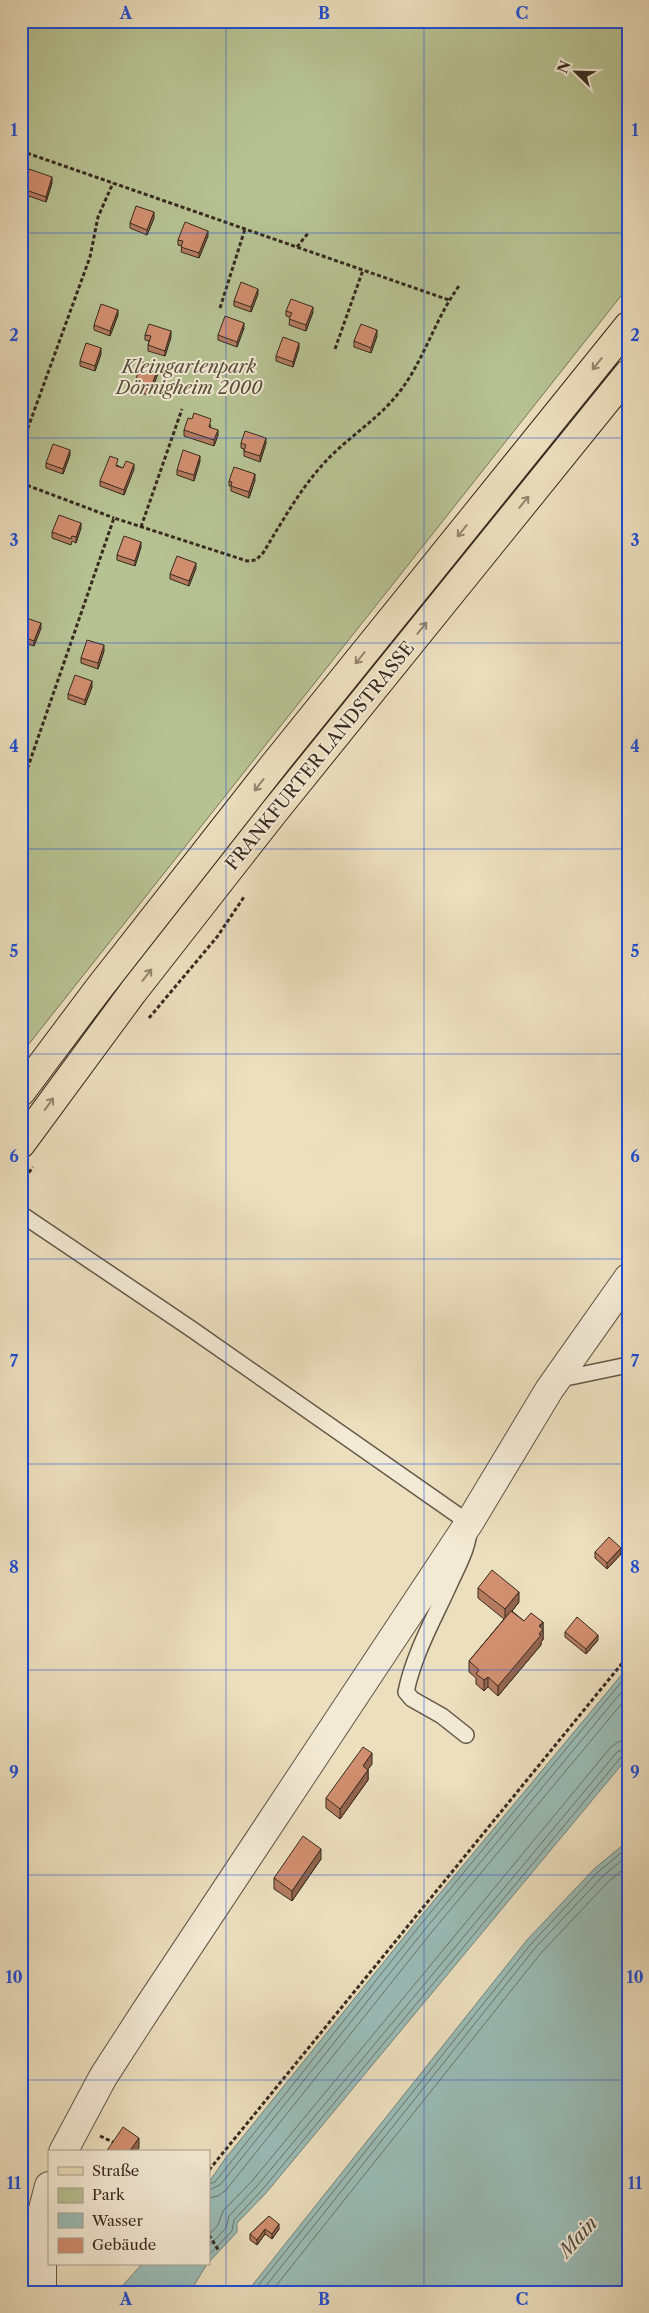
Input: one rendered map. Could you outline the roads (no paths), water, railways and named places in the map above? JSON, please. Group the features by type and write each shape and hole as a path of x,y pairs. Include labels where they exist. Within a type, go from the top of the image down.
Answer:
{"main road":[{"name":"FRANKFURTER LANDSTRASSE","path":"21,1092 99,988 273,766 628,326"},
{"name":"FRANKFURTER LANDSTRASSE","path":"21,1144 133,992 268,820 628,374"}],"street":[{"path":"64,2150 103,2077 145,2012 469,1523 556,1380 628,1278"},
{"path":"42,2292 42,2213 48,2190"}],"lane":[{"path":"21,1214 198,1334 469,1523 470,1530 460,1562 410,1671 406,1692 412,1699 442,1716 466,1735"},
{"path":"556,1380 628,1365"}],"water":[{"path":"628,1667 628,1757 266,2193 237,2223 237,2232 210,2261 210,2181 225,2159 417,1921"},
{"name":"Main","path":"628,1841 628,2292 247,2292 527,1940 595,1868"},
{"path":"140,2266 206,2266 190,2292 117,2292"}],"park label":[{"name":"Kleingartenpark Dörnigheim 2000","path":"189,377"}]}
